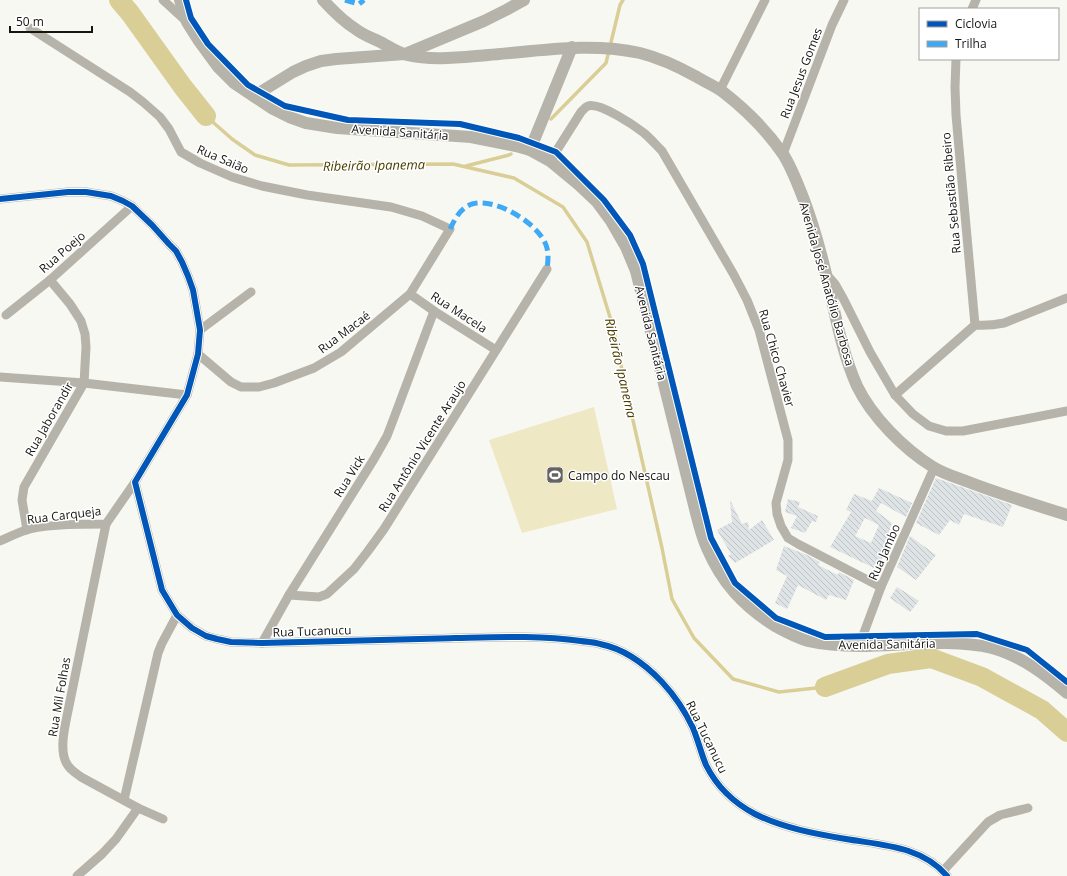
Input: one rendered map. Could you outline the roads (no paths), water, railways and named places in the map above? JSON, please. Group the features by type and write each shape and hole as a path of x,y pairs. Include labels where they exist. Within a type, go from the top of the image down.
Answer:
{"street":[{"path":"163,0 187,22"},
{"name":"Avenida Sanitária","path":"180,0 187,22 218,67 234,83 289,117 306,123 337,128 471,136 505,143 530,150 550,161 597,202 612,221 626,247 640,286 696,513 706,547 721,575 742,602 765,619 785,631 808,641 833,645 859,646 963,644 986,647 1009,654 1030,664 1048,676 1067,693"},
{"path":"322,0 360,32 405,54 484,21 524,0"},
{"path":"720,90 765,0"},
{"name":"Rua Jesus Gomes","path":"783,154 832,25 844,0"},
{"name":"Rua Saião","path":"30,28 130,92 143,102 163,120 181,152 200,163 232,177 262,186 307,195 391,207 422,216 450,229"},
{"path":"254,96 293,72 321,61 405,54 421,57 449,58 572,48 530,150"},
{"name":"Avenida José Anatólio Barbosa","path":"572,48 601,48 619,50 642,54 671,64 720,90 752,117 783,154 801,193 812,221 844,350 858,388 883,424 903,445 934,468 1021,501 1067,515"},
{"name":"Rua Sebastião Ribeiro","path":"956,60 956,115 975,325"},
{"name":"Rua Chico Chavier","path":"550,161 585,108 593,106 597,106 620,118 644,133 654,141 662,151 747,300 759,330 788,440 788,460 776,503 777,514 781,526 788,538 881,587"},
{"path":"0,199 68,192 86,192 111,196 132,206 176,251 182,262 193,290 200,330 198,354 187,395 135,482"},
{"name":"Rua Poejo","path":"6,315 50,280 132,206"},
{"name":"Rua Macaé","path":"198,354 231,382 241,387 254,387 274,383 314,368 338,355 410,294 450,229"},
{"name":"Rua Antônio Vicente Araujo","path":"289,594 313,597 323,596 331,591 354,569 384,529 546,269"},
{"path":"826,274 835,284 843,298 870,352 895,395 914,414 929,426 946,431 963,431 1067,410"},
{"name":"Rua Jaborandir","path":"27,530 22,500 24,487 84,383 86,347 85,334 81,321 70,304 50,280"},
{"path":"200,330 251,292"},
{"name":"Rua Macela","path":"410,294 496,350"},
{"path":"895,395 975,325 1004,323 1067,298"},
{"name":"Rua Vick","path":"262,643 289,594 387,436 434,311"},
{"path":"0,377 84,383 187,395"},
{"name":"Rua Jambo","path":"859,646 881,587 934,468"},
{"name":"Rua Carqueja","path":"0,541 27,530 43,527 80,524 106,524 135,482"},
{"name":"Rua Tucanucu","path":"135,482 162,590 177,615 192,628 206,636 217,640 231,642 262,643 518,637 569,639 600,644 621,651 636,659 669,689 682,706 706,765 725,793 739,805 757,815 796,829 916,853 929,860 945,874"},
{"name":"Rua Mil Folhas","path":"106,524 64,733 64,760 72,771 138,808 163,818"},
{"path":"124,800 158,653 177,615"},
{"path":"77,876 102,854 116,839 138,808"},
{"path":"945,874 988,822 1000,815 1028,808"}],"waterway":[{"name":"Ribeirão Ipanema","path":"119,0 206,116"},
{"path":"551,119 606,63 620,5 623,0"},
{"name":"Ribeirão Ipanema","path":"206,116 232,139 255,155 289,165 453,164 514,178 563,207 587,242 613,327 672,599 694,638 733,679 779,692 825,687"},
{"path":"466,166 511,154"},
{"name":"Ribeirão Ipanema","path":"825,687 888,664 931,658 982,677 1042,710 1067,732"}],"place":[{"name":"Campo do Nescau","path":"555,475"}]}
